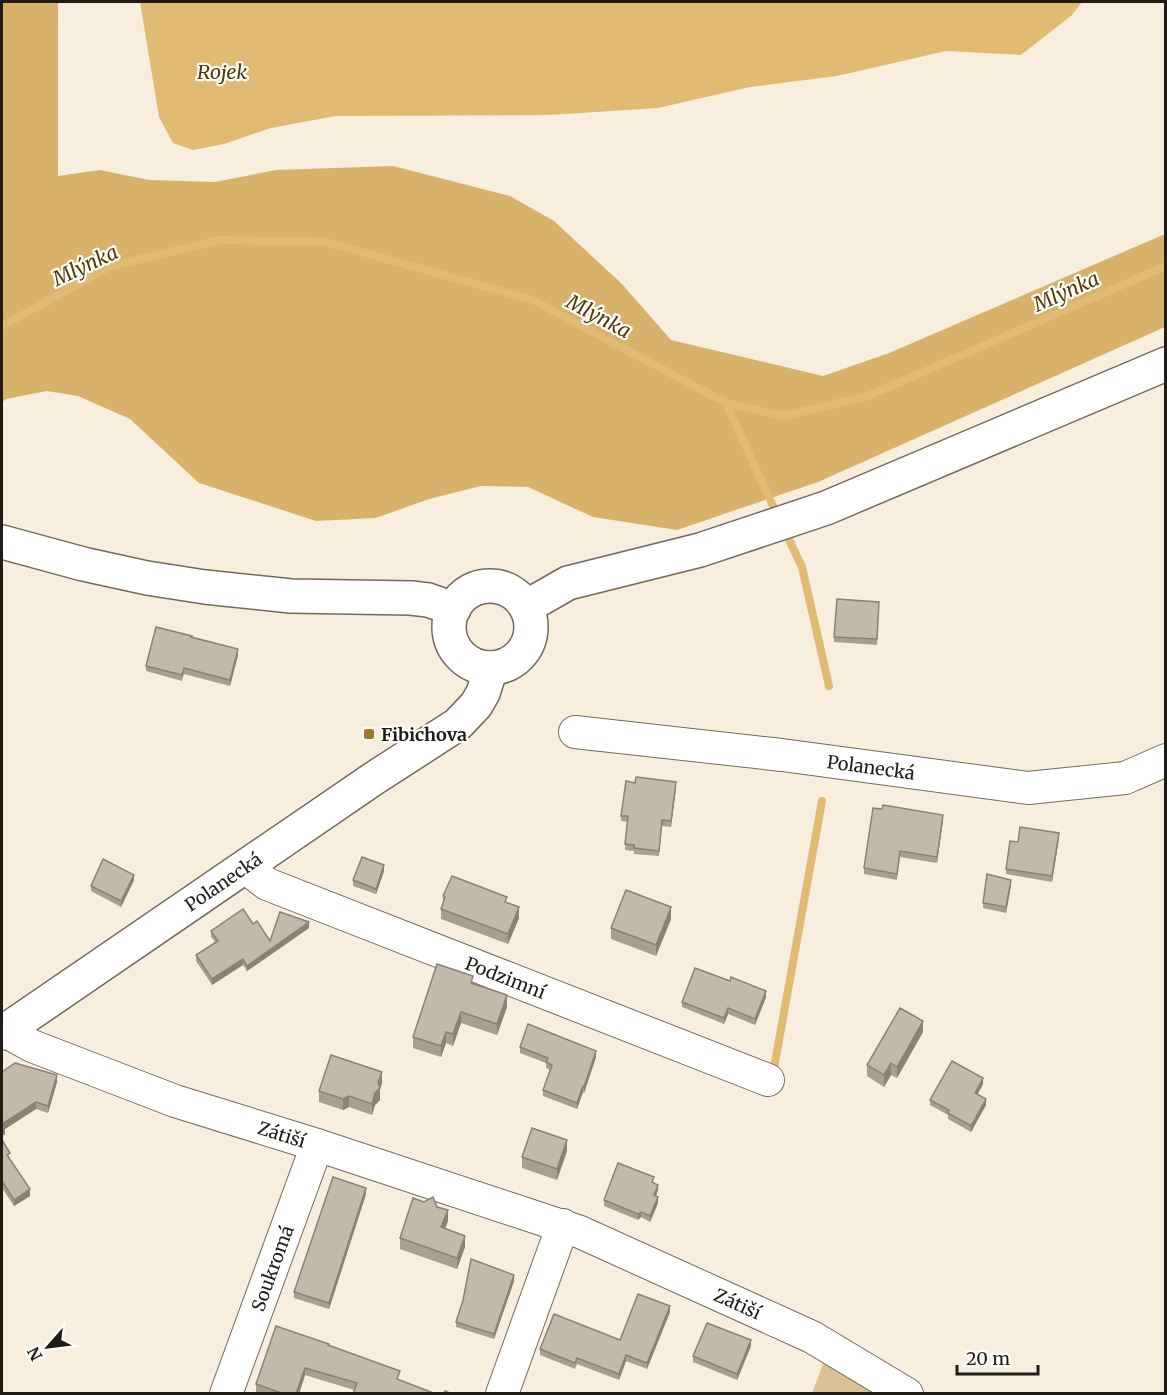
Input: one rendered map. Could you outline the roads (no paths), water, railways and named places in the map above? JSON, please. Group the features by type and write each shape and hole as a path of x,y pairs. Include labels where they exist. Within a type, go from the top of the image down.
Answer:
{"street":[{"path":"526,607 568,583 700,550 826,508 1166,364"},
{"path":"2,542 83,564 147,578 205,587 291,596 411,598 428,600 454,609"},
{"path":"489,586 508,590 526,607 531,618 529,642 519,657 508,664 491,668 478,666 467,661 454,646 449,628 451,615 461,599 471,591 489,586"},
{"name":"Polanecká","path":"3,1032 373,779 458,724 476,705 483,693 491,668"},
{"name":"Polanecká","path":"575,732 782,755 1028,788 1125,778 1166,760"},
{"name":"Podzimní","path":"245,867 267,884 768,1080"},
{"name":"Zátiší","path":"3,1032 32,1046 175,1101 317,1144 580,1232 812,1337 908,1394"},
{"name":"Soukromá","path":"226,1394 317,1144"},
{"path":"502,1394 563,1226"}],"water":[{"name":"Rojek","path":"140,2 1082,2 1072,15 1021,55 946,51 837,76 750,87 658,108 549,115 336,116 271,128 224,144 193,150 173,143 159,117"}],"waterway":[{"name":"Mlýnka","path":"2,326 111,266 220,240 326,242 533,300 726,403 784,416 868,396 1166,266"},
{"path":"726,403 778,517"},
{"path":"784,529 802,567 829,686"},
{"path":"774,1068 822,801"}],"place":[{"name":"Fibichova","path":"369,734"}]}
